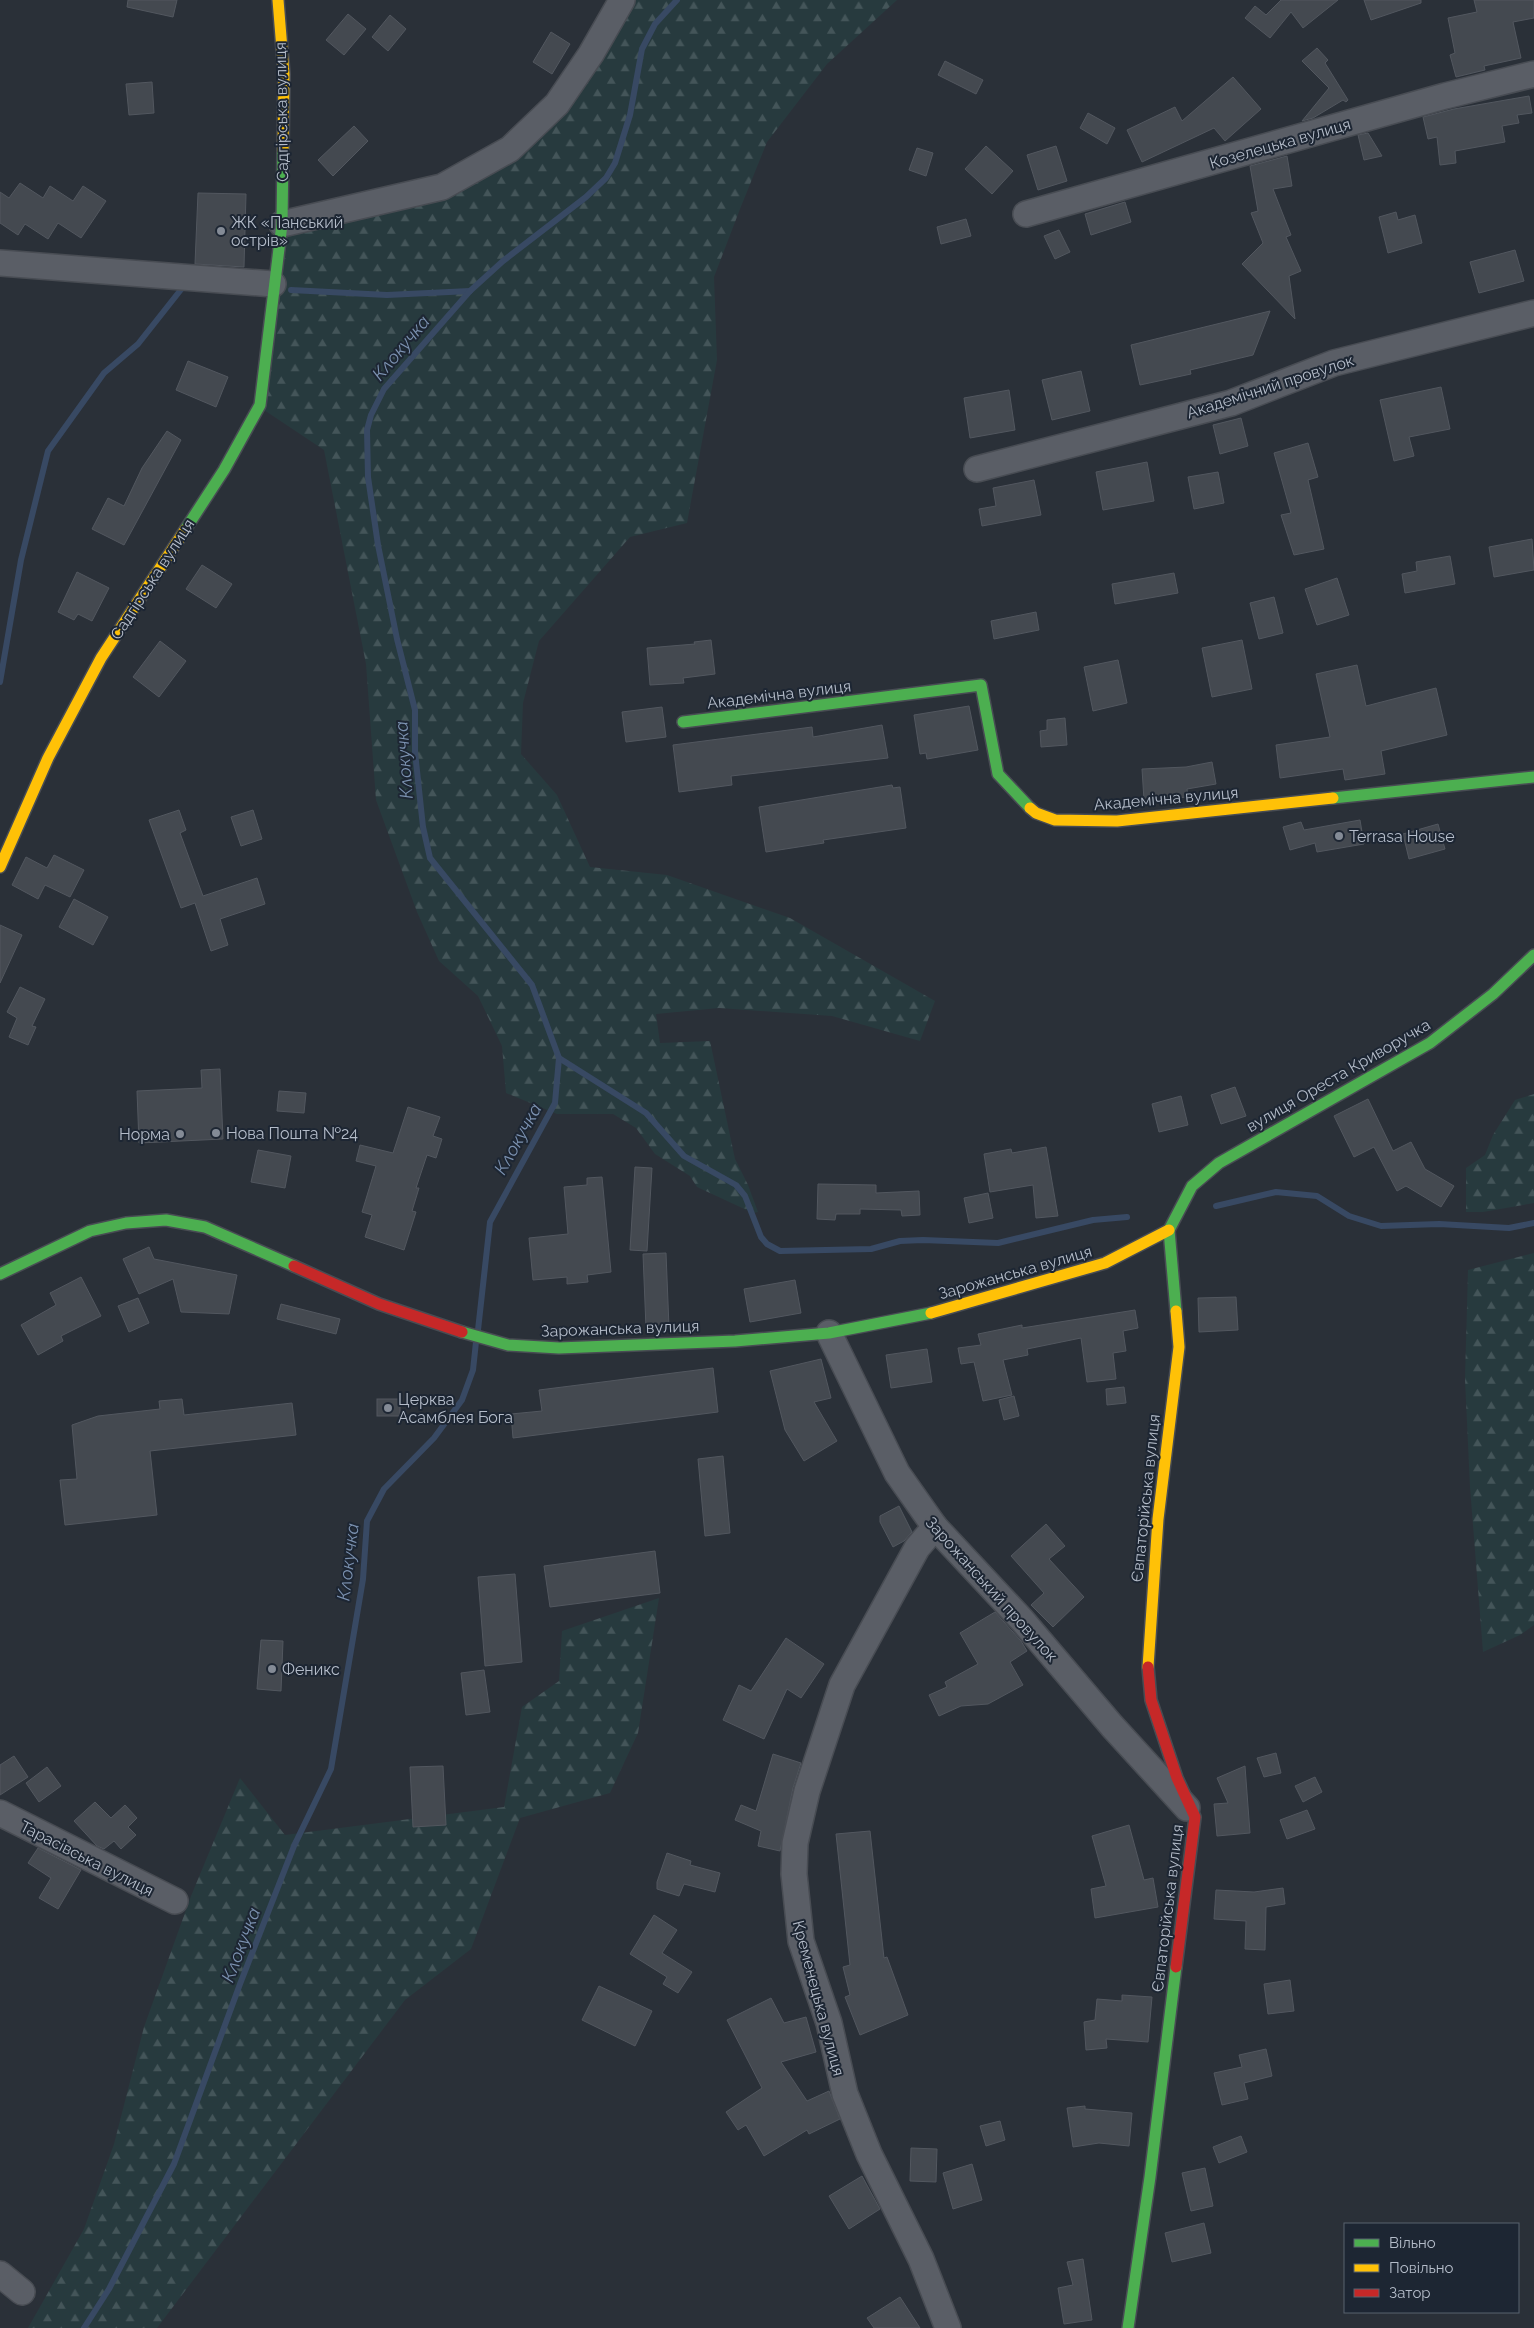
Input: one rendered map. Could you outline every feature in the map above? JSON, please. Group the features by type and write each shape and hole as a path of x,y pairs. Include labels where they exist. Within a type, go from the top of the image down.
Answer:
{"street":[{"name":"Садгірська вулиця","path":"0,867 48,758 101,658 224,470 260,405 273,284 282,224 284,74 278,0"},
{"path":"282,224 442,187 510,149 557,104 591,54 622,0"},
{"name":"Козелецька вулиця","path":"1026,214 1445,96 1534,74"},
{"path":"0,263 273,284"},
{"name":"Академічний провулок","path":"977,469 1231,403 1334,363 1534,313"},
{"name":"Академічна вулиця","path":"683,722 981,685 998,774 1036,813 1055,820 1117,821 1534,777"},
{"name":"вулиця Ореста Криворучка","path":"1169,1230 1192,1186 1219,1163 1430,1043 1493,994 1534,955"},
{"name":"Зарожанська вулиця","path":"0,1274 90,1231 126,1222 166,1220 206,1227 362,1297 448,1328 508,1345 559,1348 735,1341 829,1333 942,1311 1105,1263 1169,1230"},
{"name":"Євпаторійська вулиця","path":"1128,2328 1150,2177 1195,1817 1177,1778 1151,1700 1147,1661 1158,1520 1179,1347 1169,1230"},
{"name":"Зарожанський провулок","path":"829,1333 897,1473 935,1527 1022,1620 1112,1726 1195,1817"},
{"name":"Кременецька вулиця","path":"935,1527 917,1548 842,1685 807,1791 795,1843 794,1874 800,1941 829,2023 845,2094 869,2154 921,2259 948,2328"},
{"name":"Тарасівська вулиця","path":"0,1813 175,1901"},
{"path":"0,2274 22,2292"}],"green space":[{"path":"620,0 897,0 827,64 767,142 740,209 714,277 717,360 687,523 630,537 539,641 523,703 521,754 557,795 590,867 667,875 790,918 935,1001 920,1041 832,1016 719,1008 656,1014 660,1043 710,1041 735,1159 748,1185 758,1212 753,1213 697,1187 690,1176 655,1154 636,1128 613,1114 557,1114 506,1093 502,1046 478,996 439,961 417,912 376,800 366,664 324,450 258,406 280,223 442,185 556,103"},
{"path":"1534,1094 1534,1203 1483,1212 1466,1212 1466,1168 1485,1155 1493,1135 1515,1100"},
{"path":"1534,1253 1534,1625 1520,1635 1483,1652 1470,1487 1465,1379 1468,1270"},
{"path":"659,1598 638,1733 610,1793 520,1818 471,1949 405,2000 157,2328 28,2328 84,2229 114,2144 144,2027 191,1896 240,1778 285,1835 504,1807 522,1707 559,1681 562,1631"}],"building":[{"path":"128,0 177,0 173,17 127,7"},
{"path":"1281,0 1338,0 1303,28 1291,12 1270,38 1245,18 1255,6 1266,15"},
{"path":"1364,0 1421,0 1421,3 1371,20"},
{"path":"1474,0 1534,0 1534,18 1513,22 1521,58 1484,66 1485,70 1456,77 1450,55 1455,53 1448,18 1477,12"},
{"path":"348,14 366,29 344,55 326,40"},
{"path":"390,15 406,29 388,51 372,37"},
{"path":"551,32 570,44 552,74 533,62"},
{"path":"1317,48 1328,60 1325,63 1348,100 1346,102 1343,100 1313,118 1302,121 1329,88 1302,61"},
{"path":"945,61 983,80 976,94 938,75"},
{"path":"1233,77 1261,109 1225,141 1214,128 1142,162 1127,130 1175,107 1182,121"},
{"path":"152,82 154,113 129,115 126,84"},
{"path":"1529,96 1532,113 1517,115 1519,123 1502,126 1505,142 1455,151 1456,163 1440,165 1437,137 1428,139 1423,117 1454,109"},
{"path":"1088,113 1115,128 1107,144 1080,128"},
{"path":"354,126 368,141 333,176 318,160"},
{"path":"1368,133 1382,156 1364,160 1358,135"},
{"path":"986,146 1013,171 992,194 965,169"},
{"path":"1056,146 1067,181 1038,190 1027,155"},
{"path":"917,148 933,153 926,176 909,170"},
{"path":"1287,156 1292,186 1273,189 1291,235 1286,237 1301,271 1289,276 1295,319 1242,264 1263,243 1251,213 1258,211 1250,166"},
{"path":"20,183 43,198 50,186 73,201 83,186 106,201 81,238 58,223 48,239 25,224 18,235 0,223 0,192 9,198"},
{"name":"ЖК «Панський острів»","path":"198,193 246,194 244,267 195,264"},
{"path":"1125,202 1131,222 1091,235 1085,214"},
{"path":"1396,212 1398,220 1415,215 1422,243 1388,253 1379,217"},
{"path":"966,219 971,236 941,244 937,227"},
{"path":"1059,230 1070,252 1055,259 1044,236"},
{"path":"1515,250 1524,281 1479,293 1470,262"},
{"path":"1270,311 1253,355 1190,370 1191,374 1140,385 1131,345"},
{"path":"188,361 228,377 216,407 176,390"},
{"path":"1081,371 1090,411 1052,420 1042,380"},
{"path":"1441,387 1450,429 1409,437 1414,456 1394,461 1380,400"},
{"path":"1009,390 1015,430 970,438 964,398"},
{"path":"1241,418 1248,446 1220,454 1213,425"},
{"path":"167,431 181,440 124,545 92,529 108,498 124,506 142,468"},
{"path":"1308,443 1318,477 1308,480 1324,549 1294,555 1281,515 1291,513 1274,453"},
{"path":"1147,462 1154,501 1103,510 1096,472"},
{"path":"1218,472 1224,503 1194,509 1188,477"},
{"path":"1034,480 1041,515 982,526 979,509 996,506 993,488"},
{"path":"1532,539 1534,570 1494,577 1489,547"},
{"path":"1450,556 1455,584 1405,593 1402,574 1417,571 1416,562"},
{"path":"202,565 232,584 216,608 186,589"},
{"path":"77,572 109,588 92,621 78,614 74,620 58,612"},
{"path":"1174,573 1178,593 1115,604 1112,584"},
{"path":"1337,578 1349,615 1317,625 1305,589"},
{"path":"1274,597 1283,633 1259,639 1250,603"},
{"path":"1036,612 1039,630 994,639 991,621"},
{"path":"711,640 715,674 683,678 684,683 650,685 647,648 695,644 694,642"},
{"path":"1242,640 1252,689 1212,697 1202,648"},
{"path":"160,641 186,661 159,697 133,677"},
{"path":"1118,660 1127,703 1093,711 1084,667"},
{"path":"1357,665 1366,706 1436,688 1447,735 1381,751 1385,774 1345,780 1343,769 1280,778 1276,745 1330,737 1316,674"},
{"path":"969,706 978,750 927,759 926,753 920,754 914,715"},
{"path":"662,707 666,737 626,742 622,712"},
{"path":"1065,718 1067,745 1041,747 1040,731 1047,730 1047,720"},
{"path":"882,725 888,758 731,776 732,785 679,792 673,745 812,727 813,737"},
{"path":"1212,762 1216,784 1187,789 1188,797 1144,800 1142,769 1186,767"},
{"path":"892,785 893,788 900,787 906,828 823,840 824,843 766,852 759,807"},
{"path":"179,810 186,830 180,833 203,896 257,878 265,904 220,919 228,945 211,951 195,903 181,908 149,820"},
{"path":"253,810 262,839 241,846 231,817"},
{"name":"Terrasa House","path":"1360,820 1364,844 1317,852 1315,843 1290,850 1283,827 1301,822 1304,830"},
{"path":"1438,824 1445,849 1409,859 1403,834"},
{"path":"54,855 84,870 70,897 45,885 38,899 12,885 26,857 47,868"},
{"path":"74,899 108,917 93,945 59,927"},
{"path":"0,925 22,935 0,983"},
{"path":"20,987 45,999 32,1026 36,1027 28,1045 9,1037 17,1018 7,1012"},
{"path":"220,1069 223,1139 139,1143 137,1091 202,1088 201,1070"},
{"path":"1235,1087 1246,1116 1221,1124 1211,1095"},
{"path":"279,1091 306,1093 304,1113 277,1111"},
{"path":"1181,1096 1188,1125 1159,1132 1152,1104"},
{"path":"1368,1099 1393,1151 1411,1142 1425,1169 1454,1186 1441,1207 1406,1186 1397,1191 1374,1147 1354,1157 1334,1116"},
{"path":"408,1107 440,1117 433,1136 442,1139 436,1158 427,1155 416,1188 419,1188 412,1211 416,1212 404,1250 365,1237 372,1215 362,1212 376,1166 356,1161 360,1145 393,1153"},
{"path":"1046,1147 1058,1216 1036,1218 1033,1185 990,1192 984,1154 1011,1149 1012,1153"},
{"path":"258,1150 291,1156 285,1188 251,1182"},
{"path":"635,1167 652,1168 647,1251 630,1250"},
{"path":"602,1177 611,1272 587,1275 588,1282 567,1284 567,1277 533,1280 529,1238 568,1234 564,1187 587,1185 587,1178"},
{"path":"818,1184 876,1185 876,1193 919,1191 920,1215 902,1216 901,1210 860,1209 860,1214 836,1214 835,1220 817,1219"},
{"path":"988,1193 993,1218 969,1223 964,1198"},
{"path":"149,1247 154,1259 237,1275 229,1314 181,1312 173,1279 139,1294 123,1259"},
{"path":"666,1253 669,1327 646,1328 643,1254"},
{"path":"81,1277 101,1316 61,1336 63,1341 38,1355 21,1325 56,1305 50,1293"},
{"path":"795,1280 801,1313 750,1322 744,1289"},
{"path":"1236,1297 1238,1330 1199,1332 1198,1298"},
{"path":"138,1298 149,1323 129,1332 118,1306"},
{"path":"281,1304 340,1319 336,1334 277,1319"},
{"path":"1135,1310 1138,1328 1123,1331 1126,1351 1113,1353 1116,1379 1087,1382 1081,1338 1027,1349 1028,1355 1003,1360 1012,1395 983,1401 974,1362 961,1364 958,1348 981,1345 978,1334 1022,1325 1022,1328"},
{"path":"927,1349 932,1382 891,1388 886,1355"},
{"path":"821,1359 831,1398 814,1402 837,1441 804,1461 785,1430 770,1371"},
{"path":"713,1368 718,1412 513,1438 511,1414 542,1411 539,1390"},
{"path":"1124,1387 1126,1403 1107,1405 1106,1389"},
{"path":"1014,1396 1019,1416 1004,1420 999,1400"},
{"path":"182,1399 184,1415 292,1403 296,1435 150,1451 157,1515 65,1525 60,1480 77,1479 72,1425 98,1416 160,1409 159,1401"},
{"name":"Церква Асамблея Бога","path":"377,1399 400,1399 400,1416 377,1416"},
{"path":"723,1456 730,1533 705,1536 698,1459"},
{"path":"899,1506 912,1532 904,1541 893,1547 880,1522 880,1516"},
{"path":"1046,1524 1065,1546 1049,1559 1084,1597 1053,1627 1031,1605 1044,1593 1011,1556"},
{"path":"655,1551 660,1593 550,1607 544,1566"},
{"path":"515,1574 522,1662 485,1666 478,1577"},
{"path":"995,1612 1021,1641 1027,1651 1010,1662 1023,1685 988,1704 961,1706 939,1716 929,1695 947,1687 945,1682 978,1664 960,1633"},
{"path":"786,1638 824,1664 801,1698 787,1689 764,1739 723,1720 739,1685 751,1691"},
{"path":"261,1640 283,1641 281,1691 257,1689"},
{"path":"484,1670 490,1712 466,1715 461,1673"},
{"path":"1276,1753 1281,1773 1264,1777 1257,1758"},
{"path":"773,1754 801,1763 793,1788 780,1851 758,1846 761,1831 735,1820 741,1805 756,1811"},
{"path":"14,1756 28,1777 0,1795 0,1765"},
{"path":"443,1766 446,1825 413,1827 410,1767"},
{"path":"1245,1766 1250,1833 1217,1836 1214,1804 1228,1803 1217,1778"},
{"path":"47,1767 61,1786 39,1802 26,1783"},
{"path":"1315,1777 1322,1792 1303,1802 1295,1786"},
{"path":"95,1802 111,1818 125,1805 137,1818 128,1827 136,1835 121,1849 114,1841 104,1849 97,1846 74,1821"},
{"path":"1307,1810 1315,1829 1287,1839 1280,1820"},
{"path":"1129,1825 1144,1880 1153,1878 1158,1907 1095,1918 1091,1889 1106,1886 1092,1836"},
{"path":"870,1831 884,1958 887,1957 908,2015 860,2035 845,1997 850,1995 843,1967 850,1965 836,1834"},
{"path":"38,1848 81,1870 58,1909 39,1898 51,1878 28,1863"},
{"path":"667,1853 691,1861 690,1865 720,1873 715,1892 684,1884 679,1896 657,1889 657,1882"},
{"path":"1283,1888 1285,1904 1266,1907 1265,1950 1245,1949 1246,1921 1214,1919 1216,1890 1254,1892"},
{"path":"654,1915 677,1930 662,1953 692,1972 678,1993 663,1984 667,1977 630,1954"},
{"path":"1290,1980 1294,2011 1268,2014 1264,1984"},
{"path":"599,1986 652,2011 635,2046 582,2020"},
{"path":"1122,1995 1152,1997 1148,2042 1106,2039 1107,2048 1086,2050 1084,2022 1095,2020 1097,1999 1122,2001"},
{"path":"771,1998 784,2023 806,2017 816,2052 781,2062 807,2101 829,2091 840,2119 809,2134 807,2130 764,2156 746,2125 738,2130 726,2112 762,2088 727,2020"},
{"path":"1266,2049 1272,2076 1244,2083 1248,2099 1222,2105 1214,2073 1242,2067 1239,2055"},
{"path":"1085,2106 1085,2109 1132,2113 1129,2146 1099,2143 1073,2147 1067,2108"},
{"path":"1000,2121 1005,2140 986,2146 980,2126"},
{"path":"1241,2136 1247,2152 1219,2163 1213,2147"},
{"path":"911,2148 937,2149 936,2182 910,2181"},
{"path":"972,2164 982,2200 953,2209 943,2173"},
{"path":"1205,2168 1213,2206 1191,2211 1182,2173"},
{"path":"862,2176 880,2209 849,2229 829,2196"},
{"path":"1204,2223 1211,2253 1172,2262 1165,2233"},
{"path":"1083,2259 1092,2320 1064,2324 1058,2288 1073,2285 1067,2262"},
{"path":"900,2297 920,2328 874,2328 867,2318"}],"waterway":[{"name":"Клокучка","path":"478,1330 490,1222 555,1103 559,1058 532,985 430,858 423,827 415,752 415,710 397,639 378,545 368,477 367,430 371,415 384,389 470,291 503,261 586,197 606,178 615,163 630,115 642,49 655,24 677,0"},
{"path":"0,682 21,560 48,451 104,373 138,344 183,287 187,287"},
{"path":"291,290 387,295 470,291"},
{"path":"559,1058 646,1113 684,1156 736,1185 745,1196 761,1237 767,1244 780,1251 871,1249 900,1241 923,1240 998,1243 1093,1220 1127,1217"},
{"path":"1216,1206 1276,1192 1317,1196 1349,1216 1381,1226 1439,1224 1509,1228 1534,1223"},
{"name":"Клокучка","path":"84,2328 109,2289 174,2164 240,1984 294,1846 331,1769 363,1579 367,1521 384,1489 434,1438 462,1400 473,1370 476,1342"}],"traffic: fast":[{"path":"185,530 224,470 260,405 282,224 283,150"},
{"path":"683,722 981,685 998,774 1030,808"},
{"path":"1333,798 1534,777"},
{"path":"1169,1230 1192,1186 1219,1163 1430,1043 1493,994 1534,955"},
{"path":"0,1274 90,1231 126,1223 166,1220 205,1227 294,1266"},
{"path":"1169,1230 1176,1311"},
{"path":"462,1332 508,1345 559,1348 735,1341 829,1333 931,1313"},
{"path":"1128,2328 1150,2177 1176,1967"}],"traffic: slow":[{"path":"278,0 284,74 283,150"},
{"path":"0,867 48,758 101,658 185,530"},
{"path":"1030,808 1036,813 1055,820 1117,821 1333,798"},
{"path":"931,1313 1105,1263 1169,1230"},
{"path":"1148,1667 1158,1519 1179,1347 1176,1311"}],"traffic: jam":[{"path":"294,1266 379,1304 462,1332"},
{"path":"1148,1667 1151,1700 1177,1778 1195,1817 1176,1967"}],"place":[{"name":"ЖК «Панський острів»","path":"221,231"},
{"name":"Terrasa House","path":"1339,836"},
{"name":"Нова Пошта №24","path":"216,1133"},
{"name":"Норма","path":"180,1134"},
{"name":"Церква Асамблея Бога","path":"388,1408"},
{"name":"Феникс","path":"272,1669"}]}
